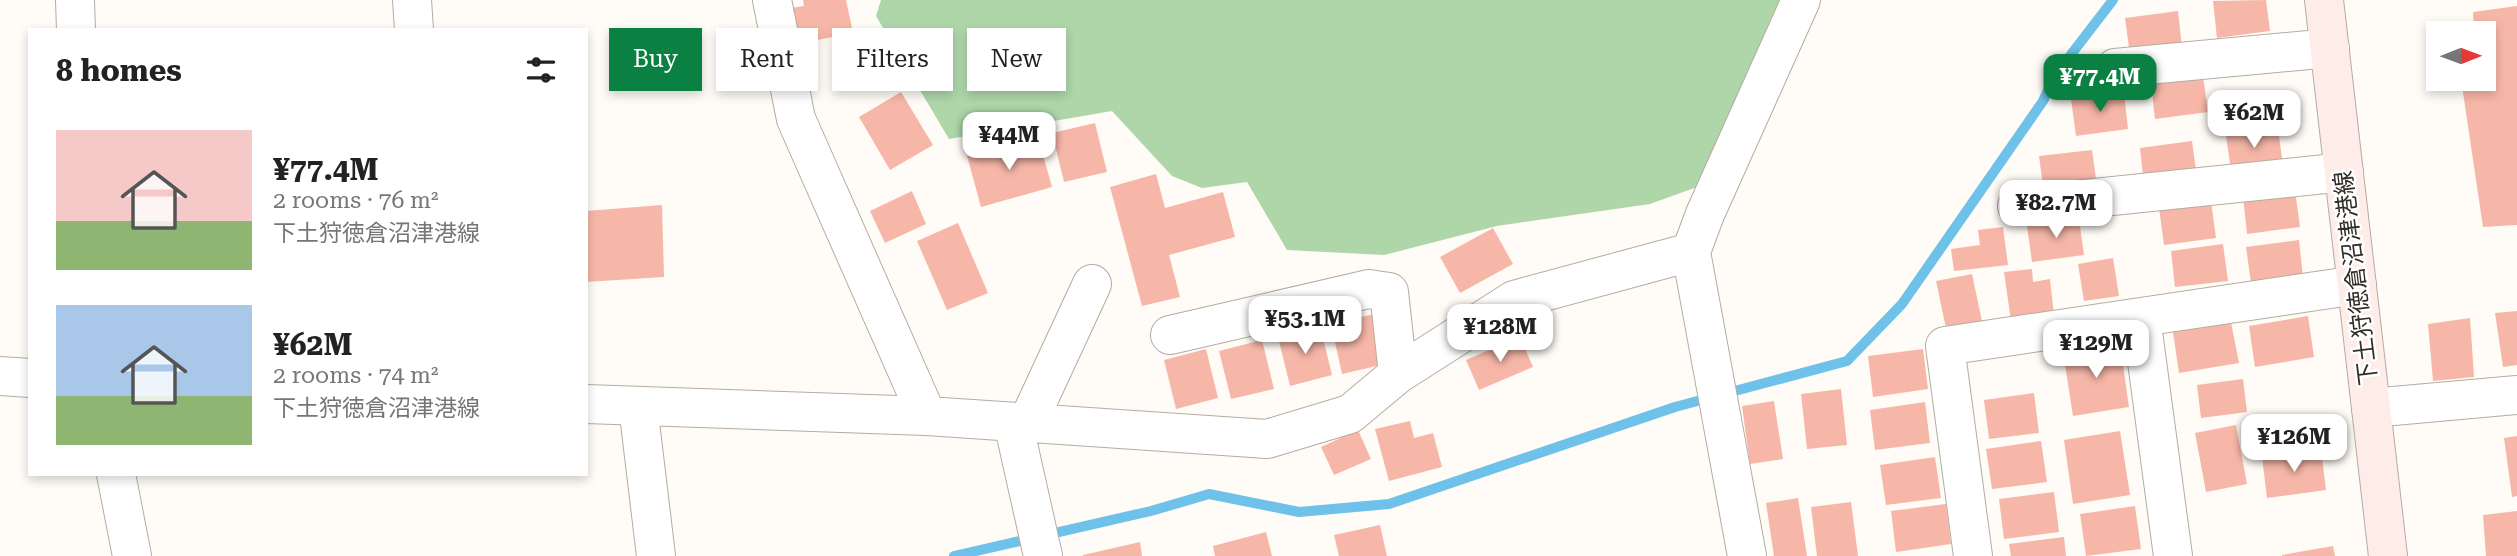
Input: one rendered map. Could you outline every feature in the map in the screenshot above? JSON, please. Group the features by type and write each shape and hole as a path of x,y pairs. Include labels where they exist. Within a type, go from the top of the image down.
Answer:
{"main road":[{"name":"下土狩徳倉沼津港線","path":"2324,0 2388,556"}],"street":[{"path":"75,0 76,28"},
{"path":"412,0 414,28"},
{"path":"772,0 796,119 927,416"},
{"path":"1747,556 1691,251 1801,0"},
{"path":"2115,68 2330,48"},
{"path":"2017,206 2344,172"},
{"path":"588,404 927,416 1267,439 1350,414 1398,374 1514,300 1691,251"},
{"path":"1043,556 1021,422 1092,284"},
{"path":"1973,556 1945,346 2357,285"},
{"path":"1170,335 1369,289 1389,292 1398,374"},
{"path":"2141,317 2173,556"},
{"path":"0,376 28,378"},
{"path":"2371,408 2517,395"},
{"path":"638,406 656,556"},
{"path":"116,476 132,556"}],"green space":[{"path":"881,0 1801,0 1722,178 1650,204 1497,226 1384,255 1287,250 1247,182 1202,188 1172,176 1112,111 949,139 921,91 953,91 953,28 883,28 876,16"}],"building":[{"path":"803,0 846,0 852,28 832,28 832,37 818,40 818,28 794,28 790,8 804,6"},
{"path":"2266,0 2270,31 2217,38 2213,1"},
{"path":"2517,6 2517,225 2483,227 2463,91 2496,91 2496,21 2473,21 2473,12"},
{"path":"2178,11 2182,48 2130,55 2125,18"},
{"path":"2203,76 2208,112 2155,119 2151,83"},
{"path":"901,92 933,145 890,170 859,117"},
{"path":"2124,92 2128,129 2076,136 2071,99"},
{"path":"1095,123 1107,172 1064,182 1052,133"},
{"path":"2278,129 2283,165 2231,172 2226,135"},
{"path":"1038,137 1052,187 981,207 967,156"},
{"path":"2192,141 2197,178 2144,184 2140,148"},
{"path":"2092,150 2097,186 2044,193 2039,156"},
{"path":"1156,174 1165,208 1223,192 1235,237 1169,255 1180,297 1142,306 1110,187"},
{"path":"2295,190 2300,227 2247,234 2243,197"},
{"path":"912,191 926,224 885,243 870,211"},
{"path":"2211,201 2216,238 2164,245 2159,208"},
{"path":"662,205 664,277 588,282 588,211"},
{"path":"2079,219 2084,255 2032,262 2027,226"},
{"path":"958,223 988,293 947,310 917,241"},
{"path":"2003,227 2008,265 1954,271 1951,249 1980,245 1978,230"},
{"path":"1493,228 1513,264 1460,293 1440,257"},
{"path":"2299,240 2303,277 2251,283 2246,247"},
{"path":"2223,244 2228,281 2175,287 2171,251"},
{"path":"2113,258 2119,296 2084,301 2078,264"},
{"path":"2032,269 2033,282 2050,279 2054,315 2011,321 2004,272"},
{"path":"1972,274 1983,326 1947,333 1936,281"},
{"path":"2517,311 2517,365 2503,367 2495,313"},
{"path":"1383,312 1394,362 1342,374 1331,324"},
{"path":"2308,316 2314,357 2255,367 2249,326"},
{"path":"2470,318 2474,377 2433,381 2428,324"},
{"path":"2231,322 2239,363 2179,373 2173,332"},
{"path":"1320,326 1332,375 1290,386 1278,337"},
{"path":"1520,337 1533,367 1479,390 1466,360"},
{"path":"1262,340 1274,389 1231,399 1219,351"},
{"path":"2120,344 2129,407 2073,416 2063,352"},
{"path":"1206,349 1218,398 1176,409 1164,360"},
{"path":"1923,349 1928,389 1873,397 1868,356"},
{"path":"2243,379 2247,412 2201,418 2197,385"},
{"path":"1841,389 1847,445 1807,449 1801,394"},
{"path":"2034,393 2039,433 1989,439 1984,400"},
{"path":"1774,401 1783,459 1750,464 1742,406"},
{"path":"1925,402 1930,443 1875,450 1870,410"},
{"path":"1410,421 1414,438 1433,433 1442,467 1389,481 1375,429"},
{"path":"2236,425 2247,484 2206,492 2195,433"},
{"path":"1358,430 1371,459 1334,475 1321,447"},
{"path":"2120,431 2130,495 2073,504 2064,440"},
{"path":"2517,436 2517,496 2512,497 2504,438"},
{"path":"2041,441 2047,482 1992,489 1986,449"},
{"path":"2321,449 2326,490 2267,498 2262,457"},
{"path":"1935,457 1941,498 1886,505 1880,465"},
{"path":"2054,492 2059,532 2004,539 1999,499"},
{"path":"1798,498 1807,556 1774,556 1766,503"},
{"path":"1851,502 1858,556 1817,556 1811,507"},
{"path":"1946,504 1951,544 1896,552 1891,511"},
{"path":"2135,506 2141,549 2086,556 2080,514"},
{"path":"2517,511 2517,556 2486,556 2483,515"},
{"path":"1380,525 1387,556 1339,556 1334,535"},
{"path":"1266,532 1272,556 1215,556 1213,546"},
{"path":"2064,537 2066,556 2011,556 2009,544"},
{"path":"1140,542 1142,556 1083,556 1083,555"},
{"path":"2333,546 2335,556 2282,556 2282,555"}],"waterway":[{"path":"954,556 1151,511 1209,494 1299,512 1389,504 1675,407 1847,361 1902,304 2043,101 2056,74 2113,0"}]}
